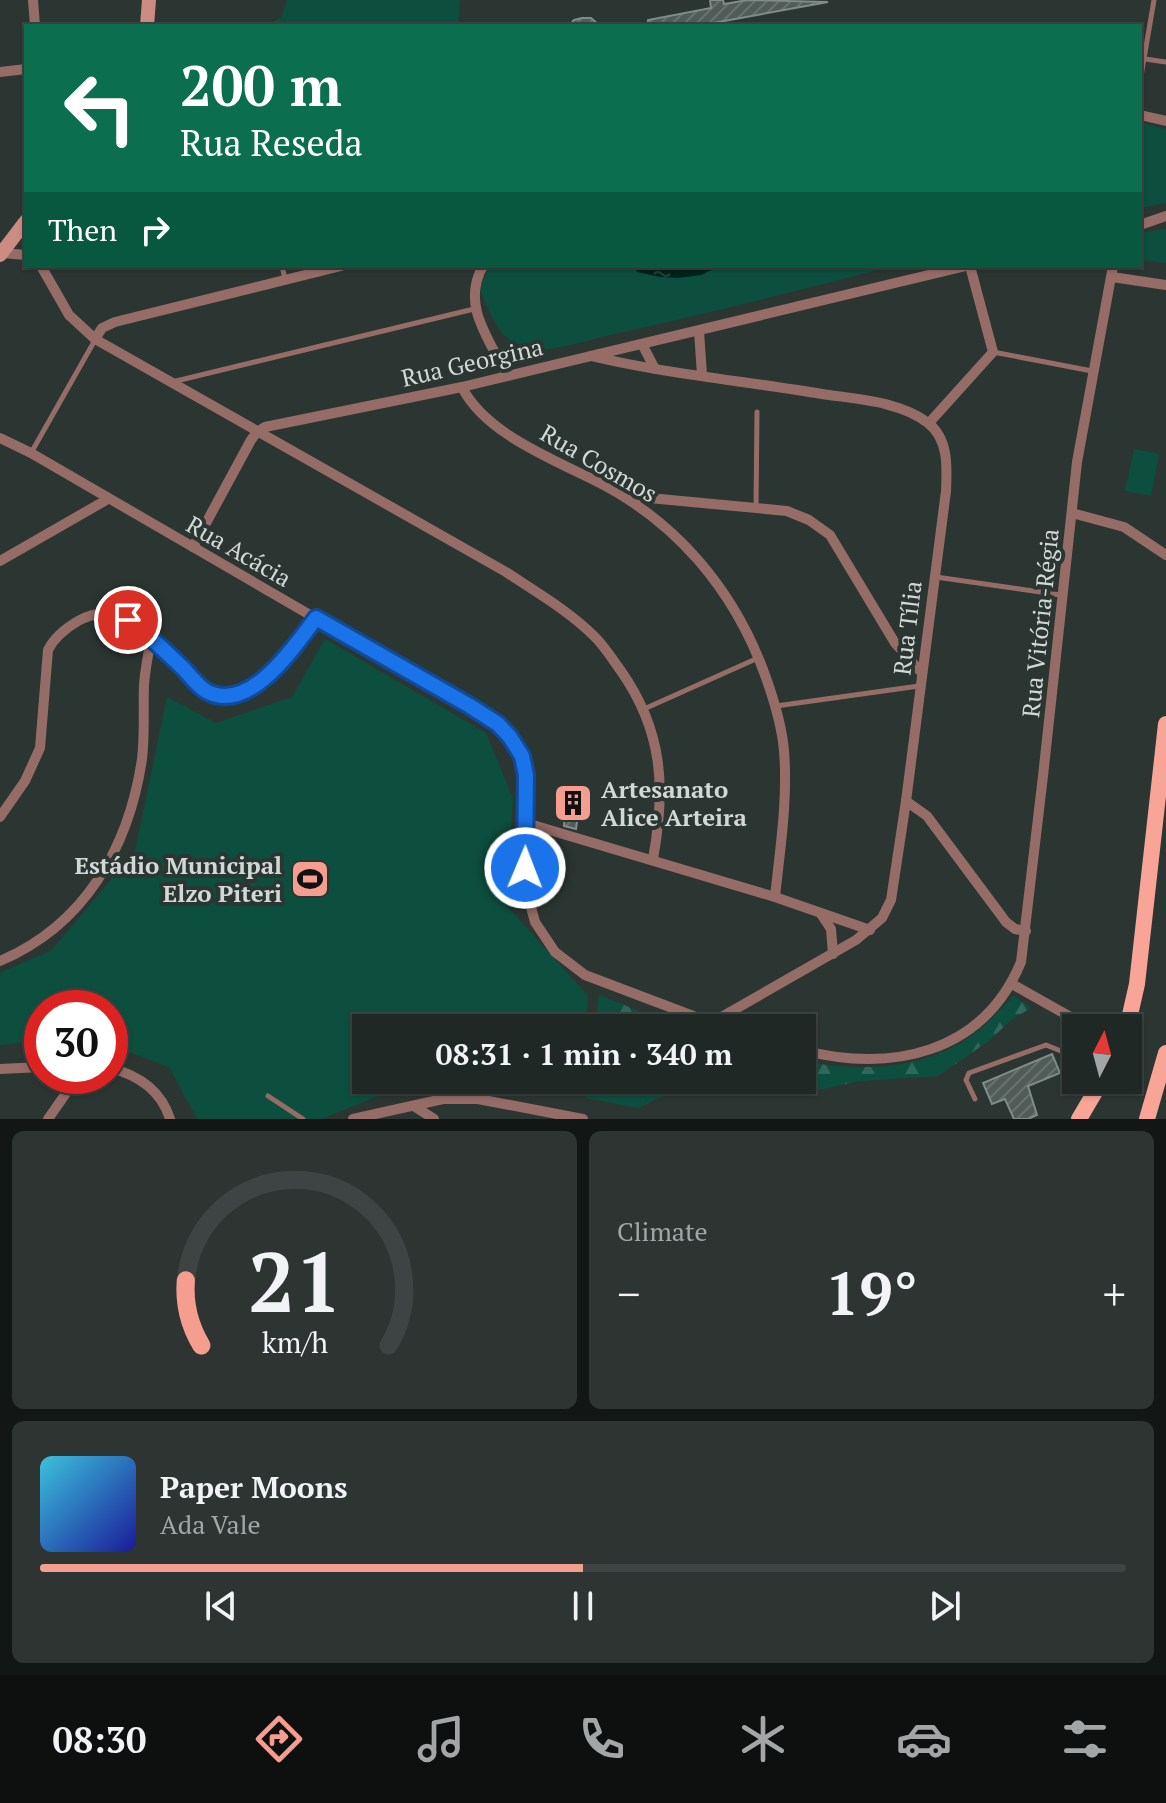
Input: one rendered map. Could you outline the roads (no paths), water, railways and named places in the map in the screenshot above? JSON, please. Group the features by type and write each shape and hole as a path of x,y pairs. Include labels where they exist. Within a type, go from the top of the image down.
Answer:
{"main road":[{"path":"147,24 149,0"},
{"path":"1,254 24,224"},
{"path":"1130,1014 1137,984 1166,724"},
{"path":"1147,1119 1165,1065"},
{"path":"1079,1119 1094,1094"}],"street":[{"path":"33,0 35,24"},
{"path":"0,72 24,69"},
{"path":"1142,115 1166,121"},
{"path":"1142,224 1164,218"},
{"path":"13,238 24,247"},
{"path":"1,254 24,255"},
{"path":"42,268 69,315 95,339 506,572 545,598 604,647 631,686 652,728 659,761 658,830 653,859"},
{"path":"95,339 102,328 115,322 333,268"},
{"path":"482,268 477,279 474,309 507,376"},
{"name":"Rua Georgina","path":"257,432 278,424 462,387 960,268"},
{"path":"591,356 885,405 929,423 993,352 969,268"},
{"path":"1113,272 1166,285"},
{"name":"Rua Vitória-Régia","path":"1012,984 1021,962 1026,931 1077,462 1113,272"},
{"path":"699,331 702,375"},
{"path":"642,344 655,369"},
{"name":"Rua Cosmos","path":"462,387 468,400 487,420 562,464 626,496 684,542 731,602 759,658 776,706 784,748 785,777 775,897"},
{"name":"Rua Tília","path":"727,1014 870,930 882,918 891,900 946,491 945,450 929,423"},
{"path":"193,547 257,432"},
{"name":"Rua Acácia","path":"0,438 31,453 498,724 510,737 524,762 525,868 529,906 542,934 555,952 585,975 687,1014"},
{"path":"626,496 793,512 830,535 895,643 921,672"},
{"path":"0,561 108,499"},
{"path":"1072,513 1124,527 1166,555"},
{"path":"0,817 25,781 40,748 46,661 52,642 75,623 100,614 128,620 151,636 205,691 232,695 256,685 270,673 316,618"},
{"path":"0,961 52,931 110,863 125,827 142,761 144,684 151,636"},
{"path":"906,801 927,816 1006,922 1015,929 1026,931"},
{"path":"526,823 653,859 870,930"},
{"path":"821,914 831,929 833,954"},
{"path":"816,1053 850,1059 919,1053 953,1039 983,1020 1012,984 1065,1014"},
{"path":"0,1069 24,1068"},
{"path":"128,1075 154,1091 170,1119"},
{"path":"48,1119 65,1094"},
{"path":"353,1119 443,1099 478,1099 583,1119"},
{"path":"414,1106 434,1119"}],"lane":[{"path":"1142,73 1154,0"},
{"path":"1145,59 1166,62"},
{"path":"282,268 285,280"},
{"path":"172,382 474,309"},
{"path":"31,453 95,339"},
{"path":"993,352 1093,372"},
{"path":"756,507 757,412"},
{"path":"934,577 1062,595"},
{"path":"644,709 759,658"},
{"path":"776,706 920,686"},
{"path":"975,1099 966,1080 969,1073 1046,1045 1062,1051"},
{"path":"268,1096 303,1119"}],"water":[{"path":"635,268 717,268 701,275 678,278 637,272"}],"place":[{"name":"Artesanato Alice Arteira","path":"573,803"},
{"name":"Estádio Municipal Elzo Piteri","path":"310,879"}]}
